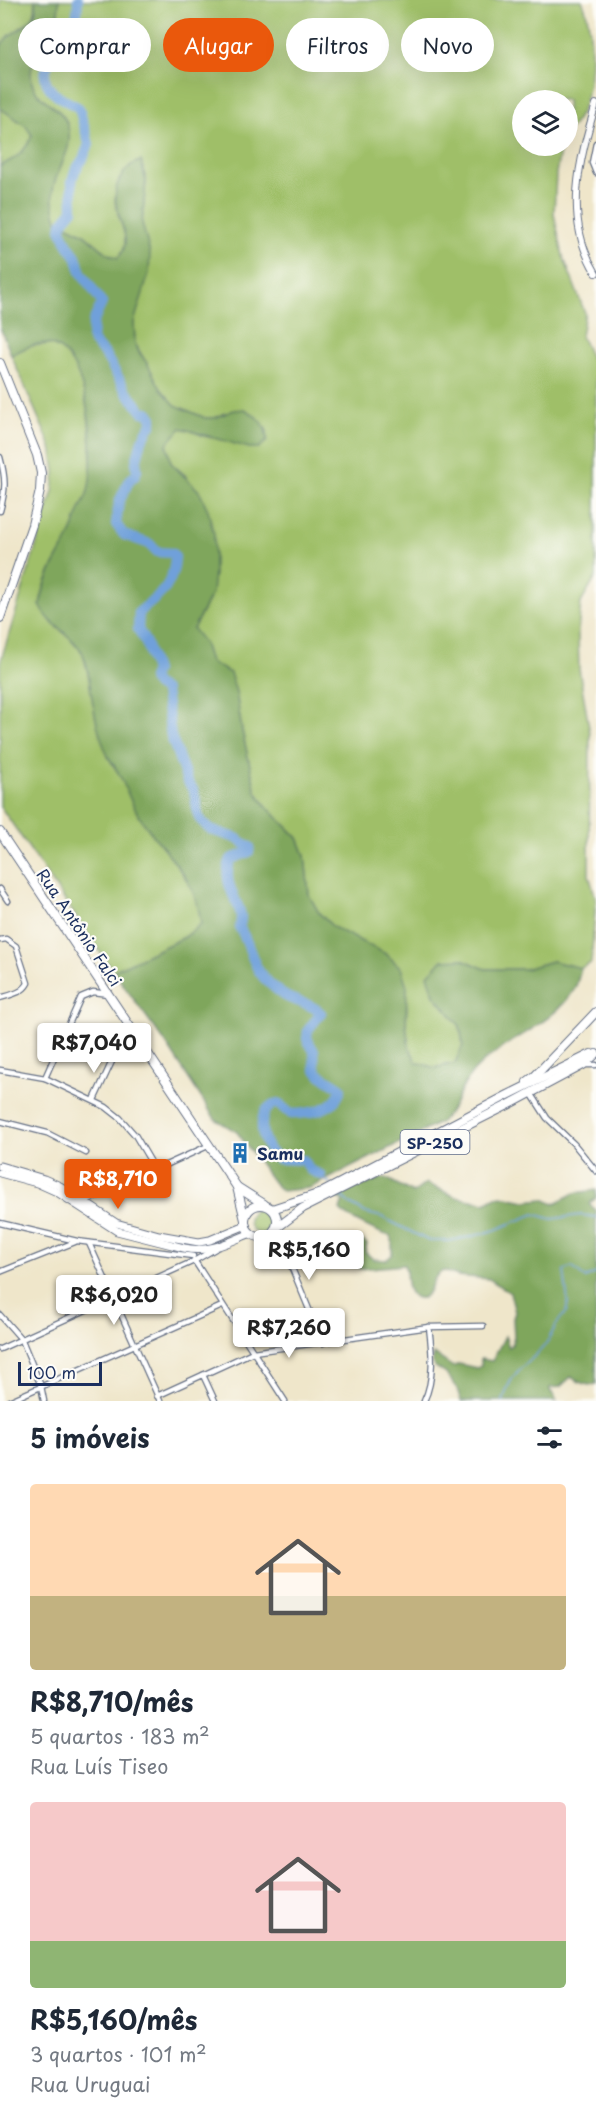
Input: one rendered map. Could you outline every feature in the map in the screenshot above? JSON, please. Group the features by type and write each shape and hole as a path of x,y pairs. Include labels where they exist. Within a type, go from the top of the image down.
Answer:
{"main road":[{"path":"0,363 38,455 41,473 40,490 32,525 0,618"},
{"name":"Rua Antônio Falci","path":"0,832 237,1187 247,1226"},
{"path":"508,1095 535,1076 596,1012"},
{"name":"SP-250","path":"273,1231 303,1208 531,1093 583,1065 596,1053"},
{"name":"SP-250","path":"247,1226 246,1214 254,1206 268,1207 321,1193 508,1095 596,1053"},
{"path":"490,1113 521,1095 542,1078 556,1054"},
{"path":"0,1166 44,1179 73,1194 81,1204 117,1231 193,1256 220,1245 247,1226"},
{"path":"0,1173 37,1183 116,1223 159,1236 199,1242 247,1226"},
{"name":"Rua Antônio Falci","path":"237,1187 268,1207"},
{"path":"247,1226 261,1237 273,1231 277,1219 268,1207"}],"street":[{"path":"596,104 576,195 580,239 596,273"},
{"path":"596,143 592,163 596,173"},
{"path":"0,457 6,488 0,511"},
{"path":"0,889 8,901"},
{"path":"0,940 6,939 12,942 19,954 28,982 21,992 0,998"},
{"path":"45,1078 81,997 100,991 110,994"},
{"path":"94,1100 114,1058"},
{"path":"583,1065 596,1065"},
{"path":"0,1070 45,1078 94,1100 120,1118 135,1135 155,1169"},
{"path":"531,1093 547,1118 574,1144 596,1171"},
{"path":"0,1120 47,1132 86,1153"},
{"path":"81,1204 210,1145"},
{"path":"0,1223 89,1243 182,1252"},
{"path":"273,1231 284,1250 323,1343"},
{"path":"0,1272 77,1241"},
{"path":"0,1349 113,1298 193,1256 199,1242"},
{"path":"89,1243 159,1398 253,1352 429,1327 483,1326"},
{"path":"193,1256 222,1306 285,1401"},
{"path":"9,1401 222,1306"},
{"path":"0,1315 22,1340 41,1386 44,1401"},
{"path":"424,1401 428,1392 431,1369 429,1327"},
{"path":"203,1375 215,1401"}],"green space":[{"path":"0,0 35,0 35,13 32,18 18,18 18,30 0,47"},
{"path":"35,0 59,0 57,18 32,18 36,10"},
{"path":"59,0 582,0 587,13 591,68 584,105 578,118 578,90 512,90 512,156 559,156 554,214 563,256 585,313 581,336 592,360 596,361 596,577 581,603 578,632 579,669 590,733 589,875 596,899 591,963 581,968 552,961 525,969 485,969 462,959 434,995 460,1026 463,1045 455,1063 435,1068 416,1062 409,1046 406,1026 407,1007 401,968 386,954 333,927 319,913 309,895 305,856 298,838 267,807 256,792 236,692 210,662 204,643 192,629 203,611 214,573 186,476 171,463 167,444 180,428 208,437 237,441 267,441 267,431 262,422 224,413 215,418 205,418 175,405 161,389 135,343 134,322 139,302 146,244 142,223 146,181 141,161 127,169 116,196 116,209 125,238 123,251 118,258 108,254 84,234 57,220 52,193 68,143 68,127 61,113 37,92 33,85 31,72 151,72 151,18 57,18"},
{"path":"18,31 18,72 31,72 36,92 60,113 68,127 69,143 52,193 57,220 84,234 108,254 118,258 124,249 125,239 115,197 117,186 129,167 141,161 146,181 142,223 150,253 149,273 134,322 135,343 161,389 175,405 205,418 215,418 234,410 245,409 258,419 266,430 267,441 259,448 249,448 181,428 167,444 171,463 199,491 208,510 214,534 212,593 193,629 204,643 210,662 230,673 236,692 256,792 267,807 298,838 305,856 309,895 319,913 333,927 386,954 401,968 407,986 406,1026 409,1046 416,1062 435,1068 455,1063 463,1045 460,1026 434,995 428,975 442,960 462,959 485,969 525,969 552,961 581,968 575,987 565,1002 542,1022 491,1055 480,1065 468,1079 447,1116 441,1122 310,1188 282,1191 237,1132 215,1119 165,1042 113,971 185,937 201,924 193,892 186,879 138,814 107,754 97,723 87,666 82,652 72,639 48,618 40,605 50,574 73,529 87,494 91,456 90,433 82,387 74,367 64,352 45,343 25,348 11,355 0,327 0,166 19,154 27,146 32,135 26,126 0,108 1,46"},
{"path":"0,108 26,126 32,135 27,146 19,154 0,166"},
{"path":"50,344 66,353 74,363 80,380 89,421 91,465 87,495 75,525 50,573 40,605 53,624 83,653 108,757 190,885 199,904 201,924 185,937 113,971 0,806 0,663 53,491 55,471 51,447 11,355 29,346"},
{"path":"386,1178 413,1193 426,1183 456,1197 485,1203 502,1196 525,1201 543,1199 554,1204 574,1193 596,1190 596,1198 589,1204 596,1210 596,1384 586,1384 571,1377 560,1387 550,1388 557,1401 461,1401 456,1386 432,1363 434,1354 453,1367 459,1364 477,1368 481,1365 481,1359 492,1361 505,1336 509,1347 512,1345 515,1312 510,1293 489,1279 458,1276 444,1271 435,1278 425,1297 415,1297 409,1291 404,1265 360,1269 349,1263 350,1254 330,1250 325,1244 328,1241 350,1242 360,1239 367,1244 365,1252 373,1259 386,1260 392,1255 390,1236 343,1213 340,1210 343,1200 334,1197"},
{"path":"262,1208 271,1212 275,1221 271,1230 262,1234 253,1230 249,1221 253,1212"}],"waterway":[{"path":"78,0 76,19 71,33 49,63 45,78 54,93 79,108 89,144 72,181 73,210 62,223 61,229 76,256 81,272 102,303 93,322 92,340 106,356 126,391 143,412 148,412 152,418 152,423 142,440 135,476 130,479 119,502 116,524 124,535 150,544 157,552 172,553 175,557 169,583 139,612 138,629 146,643 155,671 152,678 156,685 165,691 171,736 187,781 194,791 198,815 211,830 236,838 250,847 249,852 231,859 228,870 230,888 240,912 239,927 256,966 264,978 284,995 309,1005 321,1013 308,1030 307,1039 314,1051 315,1069 341,1088 338,1095 328,1106 314,1112 291,1114 278,1103 266,1110 262,1122 263,1135 268,1148 278,1159 304,1160 310,1170 321,1175"},
{"path":"321,1175 331,1185"},
{"path":"339,1193 350,1204 366,1213 382,1217 429,1241 448,1241 470,1237 495,1230 534,1214 552,1219 581,1215 596,1217"},
{"path":"503,1401 515,1374 545,1345 559,1320 566,1313 568,1302 564,1271 572,1267 585,1278 596,1273"}],"place":[{"name":"Samu","path":"240,1153"}]}
